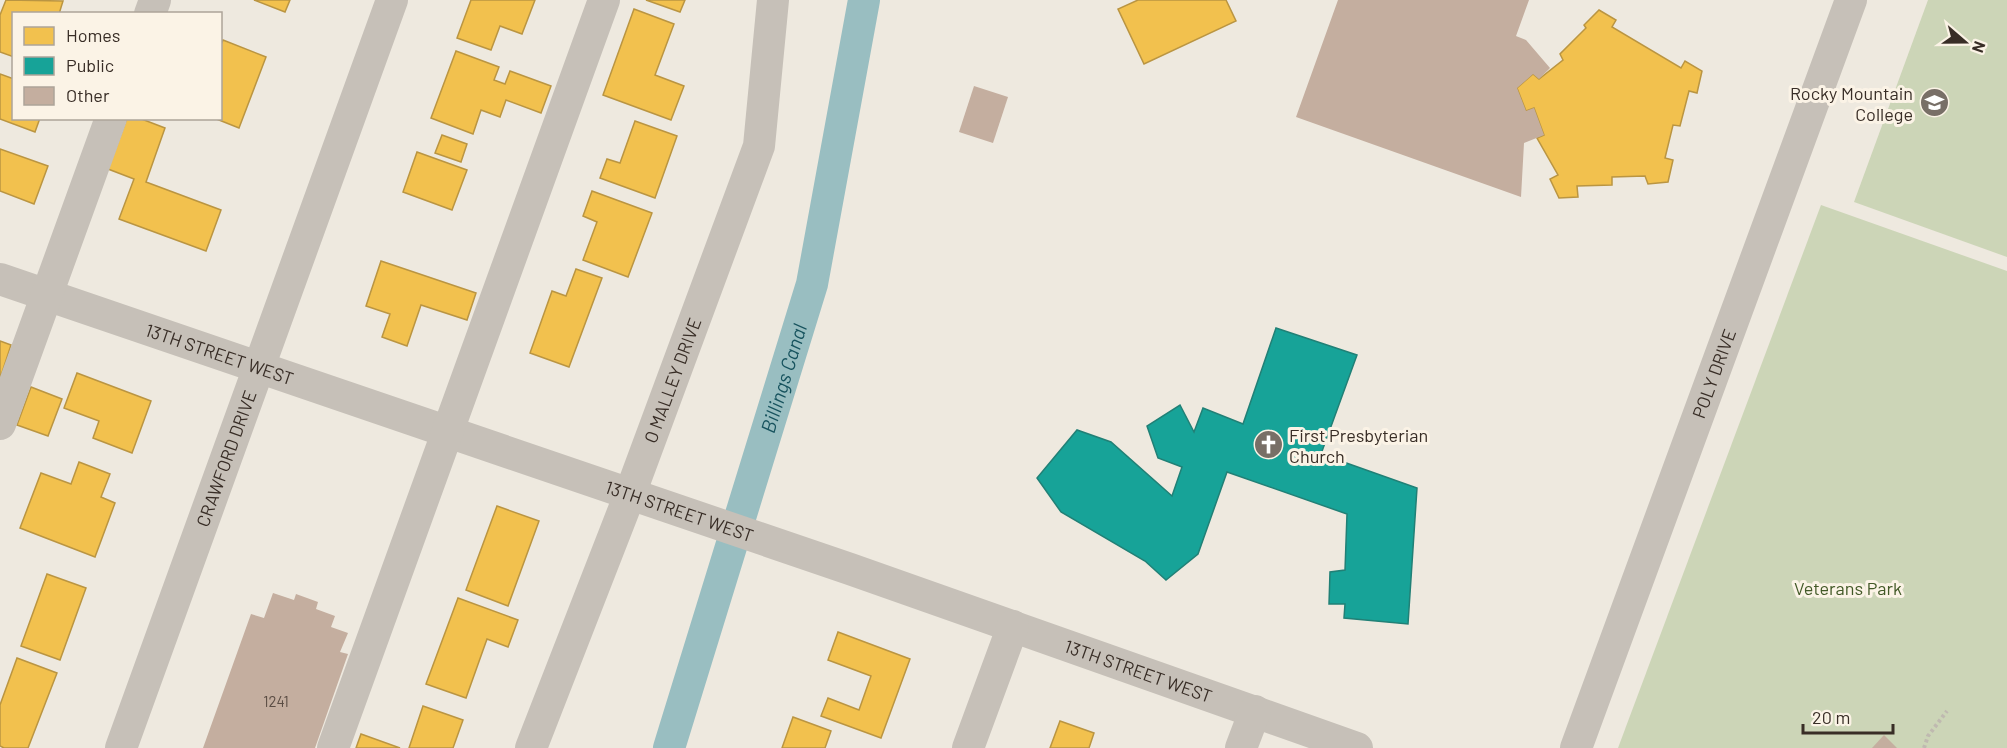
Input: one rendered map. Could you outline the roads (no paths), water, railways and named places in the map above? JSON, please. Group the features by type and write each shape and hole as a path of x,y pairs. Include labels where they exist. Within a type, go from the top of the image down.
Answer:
{"street":[{"name":"CRAWFORD DRIVE","path":"121,748 392,0"},
{"path":"333,748 604,0"},
{"name":"O MALLEY DRIVE","path":"531,748 630,494 759,146 773,0"},
{"name":"POLY DRIVE","path":"1576,748 1851,0"},
{"path":"0,424 110,120"},
{"name":"13TH STREET WEST","path":"0,279 1013,626 1357,748"},
{"path":"968,748 1013,626"},
{"path":"1241,748 1255,711"}],"waterway":[{"name":"Billings Canal","path":"669,748 812,284 864,0"}],"place":[{"name":"Rocky Mountain College","path":"1934,103"},
{"name":"First Presbyterian Church","path":"1268,445"}],"park label":[{"name":"Veterans Park","path":"1848,588"}]}
